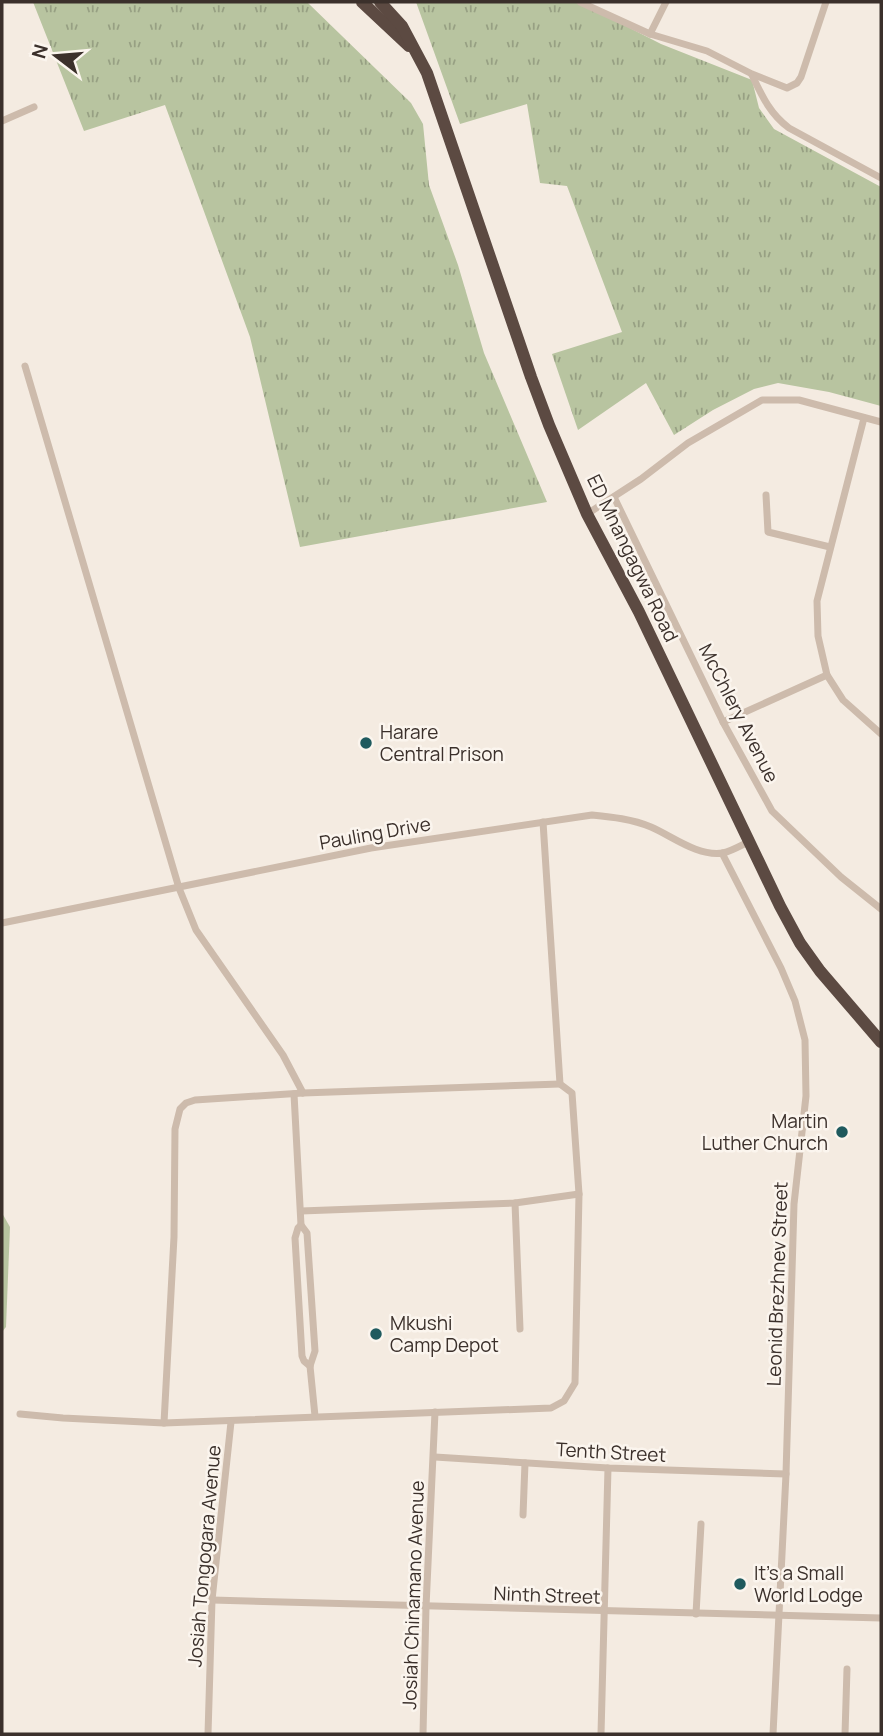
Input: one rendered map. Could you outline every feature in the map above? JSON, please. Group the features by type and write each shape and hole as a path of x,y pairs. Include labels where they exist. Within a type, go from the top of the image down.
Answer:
{"highway":[{"name":"ED Mnangagwa Road","path":"362,2 419,56"},
{"name":"ED Mnangagwa Road","path":"380,2 402,26 427,73 536,389 587,514 639,612 748,842 800,943 881,1042"}],"street":[{"path":"580,2 650,34 707,51 782,87 797,83 826,2"},
{"path":"650,34 666,2"},
{"path":"752,74 768,107 783,124 881,178"},
{"path":"2,121 34,107"},
{"path":"25,366 179,888 196,930 282,1055 303,1093"},
{"path":"587,514 688,443 762,400 799,400 881,422"},
{"path":"864,418 817,601 818,636 827,674 844,700 881,734"},
{"path":"766,495 768,532 830,547"},
{"name":"McChlery Avenue","path":"614,497 723,722 772,811 841,877 881,909"},
{"path":"723,722 827,674"},
{"name":"Pauling Drive","path":"2,923 371,848 592,815 620,818 650,827 703,851 722,853"},
{"path":"543,822 560,1084"},
{"path":"722,853 748,842"},
{"name":"Leonid Brezhnev Street","path":"722,853 782,968 795,1001 805,1040 806,1096 794,1204 786,1474 773,1734"},
{"path":"20,1414 164,1423 231,1422 315,1416 551,1408 564,1401 575,1383 579,1194 572,1093 560,1084 303,1093 195,1100 186,1103 180,1109 175,1129 174,1237 164,1423"},
{"path":"294,1094 302,1225 307,1233 315,1351 310,1366 315,1416"},
{"path":"301,1211 515,1203 579,1194"},
{"path":"515,1203 520,1329"},
{"path":"302,1225 295,1238 302,1356 310,1366"},
{"path":"300,1314 311,1312"},
{"name":"Josiah Chinamano Avenue","path":"423,1734 435,1412"},
{"name":"Josiah Tongogara Avenue","path":"208,1734 212,1600 231,1422"},
{"name":"Tenth Street","path":"435,1457 608,1468 786,1474"},
{"path":"523,1515 525,1463"},
{"path":"601,1734 608,1468"},
{"path":"696,1614 701,1524"},
{"name":"Ninth Street","path":"212,1600 881,1618"},
{"path":"845,1734 848,1669"}],"green space":[{"path":"33,2 307,2 411,103 423,124 429,185 458,265 484,353 547,502 300,547 250,337 165,105 84,131"},
{"path":"416,2 579,2 661,44 752,80 759,108 774,129 881,187 881,406 829,392 778,383 754,389 713,410 674,435 646,383 578,430 552,354 622,332 567,186 540,183 527,104 460,124"},
{"path":"2,1213 10,1227 6,1327 2,1332"}],"place":[{"name":"Harare Central Prison","path":"366,743"},
{"name":"Martin Luther Church","path":"842,1132"},
{"name":"Mkushi Camp Depot","path":"376,1334"},
{"name":"It's a Small World Lodge","path":"740,1584"}]}
